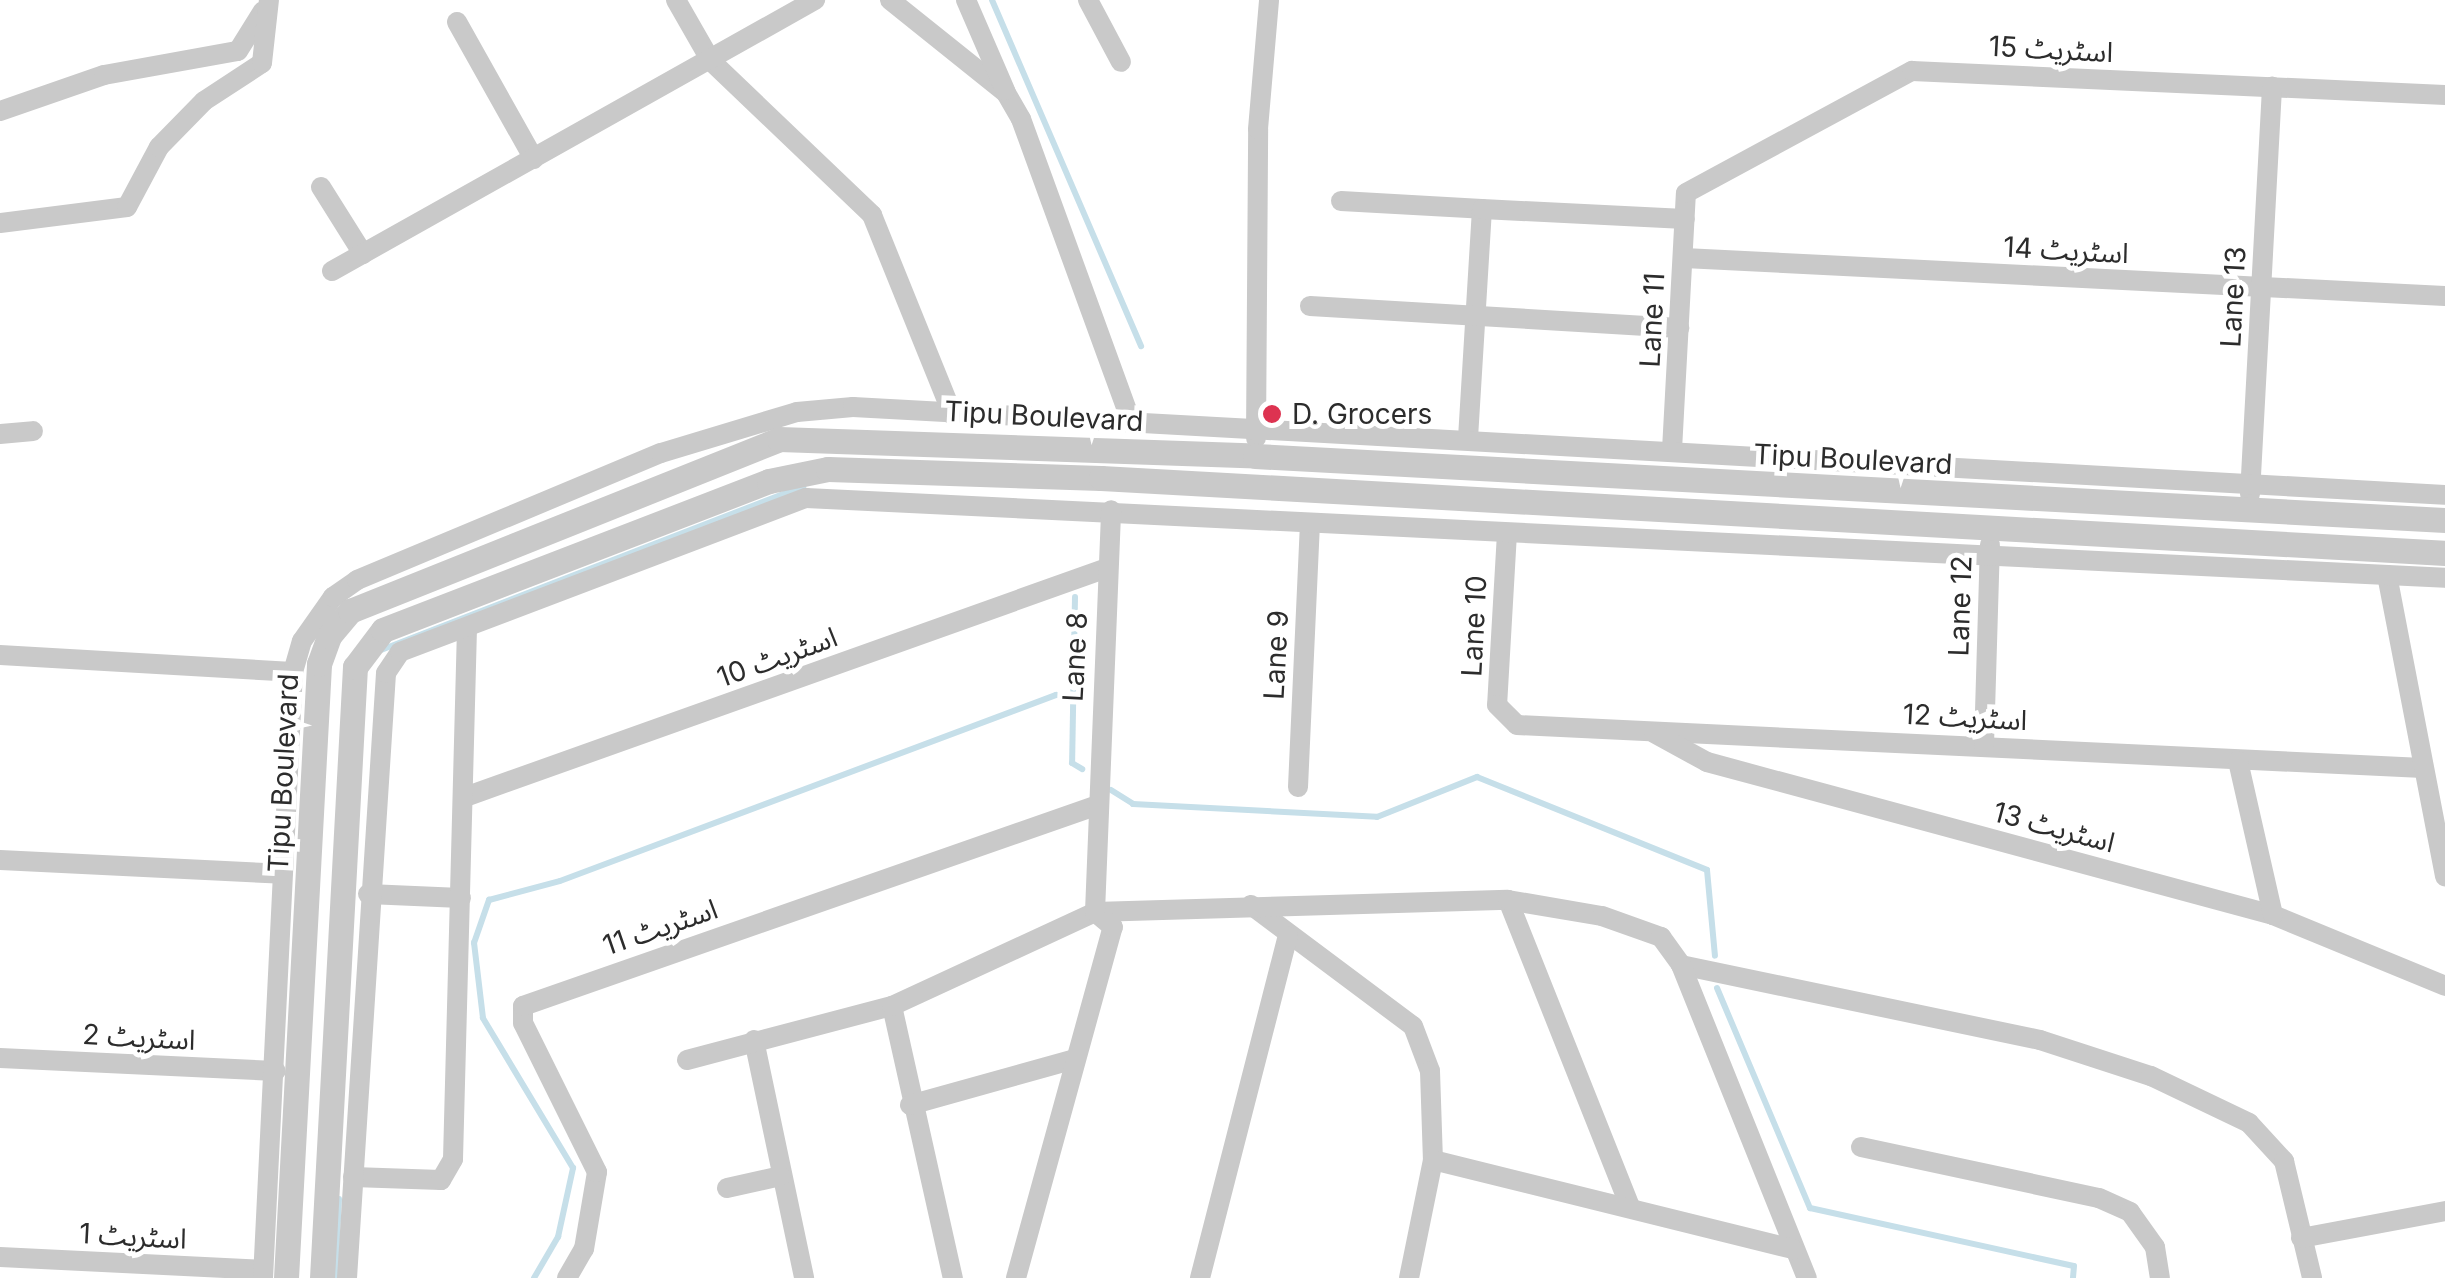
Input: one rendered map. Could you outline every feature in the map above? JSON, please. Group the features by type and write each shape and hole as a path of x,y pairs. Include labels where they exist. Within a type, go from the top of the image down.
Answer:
{"street":[{"path":"0,111 104,75 238,51 269,0"},
{"path":"0,223 127,207 159,148 204,101 262,63 269,0"},
{"path":"676,0 711,62 872,215 953,414"},
{"path":"332,271 711,62 815,0"},
{"path":"890,0 1006,93"},
{"path":"966,0 1006,93 1132,422"},
{"path":"1088,0 1120,62"},
{"path":"1256,456 1258,129 1269,0"},
{"path":"457,22 534,159"},
{"name":"اسٹریٹ 15","path":"1686,193 1912,71 2445,95"},
{"name":"Lane 13","path":"2250,497 2272,87"},
{"path":"321,187 362,254"},
{"name":"Lane 11","path":"1672,450 1686,193"},
{"path":"1340,202 1685,219"},
{"path":"1468,439 1482,209"},
{"name":"اسٹریٹ 14","path":"1684,258 2445,296"},
{"path":"1310,306 1476,321 1679,328"},
{"path":"270,1275 276,1072 291,963 284,874 293,672 311,624 357,580 661,454 797,412 953,414 1672,450 2250,497 2445,495"},
{"path":"0,434 33,430"},
{"name":"Tipu Boulevard","path":"270,1275 291,963 319,664 350,611 779,439 919,440 1725,483 2250,497 2445,520"},
{"path":"913,499 919,440"},
{"path":"322,1278 349,697 371,645 382,630 768,481 828,469 915,472 2445,554"},
{"path":"1721,514 1725,483"},
{"path":"347,1278 368,894 386,673 400,652 806,498 913,499 1310,526 2445,578"},
{"name":"Lane 8","path":"1071,1060 1113,927 1094,912 1095,806 1111,510"},
{"name":"Lane 9","path":"1298,788 1310,526"},
{"name":"Lane 12","path":"1984,745 1990,528"},
{"name":"Lane 10","path":"1505,721 1498,705 1507,533"},
{"name":"اسٹریٹ 10","path":"465,797 1107,568"},
{"path":"2387,575 2445,876"},
{"path":"353,1178 442,1180 453,1160 468,628"},
{"path":"0,655 293,672"},
{"name":"اسٹریٹ 12","path":"1505,721 2422,768"},
{"name":"اسٹریٹ 13","path":"1648,730 1707,762 2273,915 2445,986"},
{"path":"2238,761 2273,915"},
{"name":"اسٹریٹ 11","path":"567,1278 584,1249 597,1172 523,1023 523,1006 1095,806"},
{"path":"0,860 284,874"},
{"path":"368,894 461,898"},
{"path":"1508,900 1630,1206"},
{"path":"687,1060 892,1006 1094,912 1508,900 1602,916 1660,937 1681,965 1807,1278"},
{"path":"1251,906 1288,936 1370,987 1413,1026 1430,1070 1433,1160 1408,1278"},
{"path":"1200,1278 1288,936"},
{"path":"1681,965 2040,1040 2151,1076 2249,1123 2284,1162 2312,1278"},
{"path":"892,1006 910,1104 952,1278"},
{"path":"754,1040 804,1278"},
{"name":"اسٹریٹ 2","path":"0,1058 276,1072"},
{"path":"910,1104 1071,1060 1016,1278"},
{"path":"1861,1147 2099,1198 2130,1212 2154,1247 2160,1278"},
{"path":"1433,1160 1793,1249"},
{"path":"727,1188 781,1176"},
{"path":"2301,1238 2445,1211"},
{"name":"اسٹریٹ 1","path":"0,1256 270,1275"}],"waterway":[{"path":"992,0 1141,346"},
{"path":"381,650 803,486"},
{"path":"1075,597 1072,763 1082,769"},
{"path":"534,1278 558,1237 573,1168 483,1018 474,943 489,900 560,881 1056,695 1077,696"},
{"path":"1111,790 1133,804 1377,817 1477,777 1707,870 1715,956"},
{"path":"1717,988 1810,1208 2074,1266 2073,1278"},
{"path":"335,1278 339,1199"}],"place":[{"name":"D. Grocers","path":"1272,414"}]}
